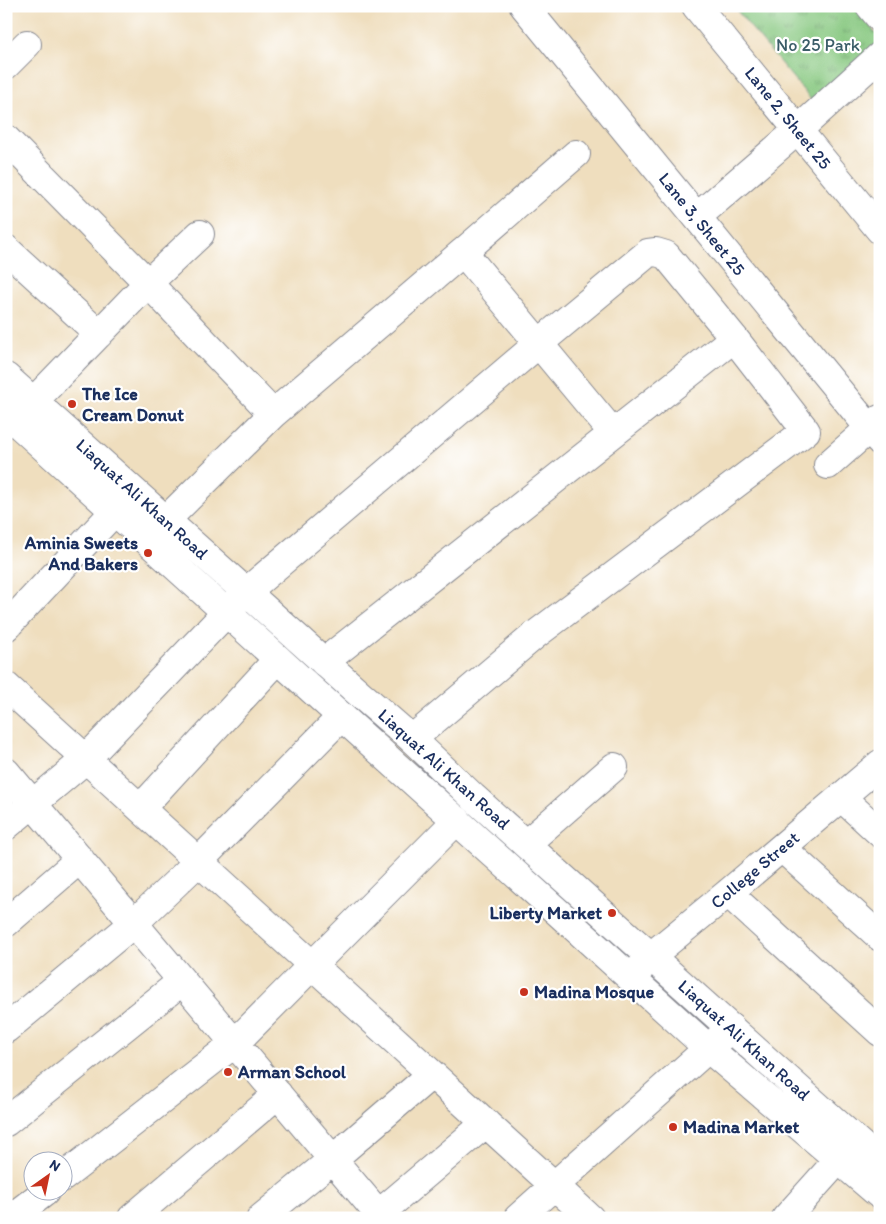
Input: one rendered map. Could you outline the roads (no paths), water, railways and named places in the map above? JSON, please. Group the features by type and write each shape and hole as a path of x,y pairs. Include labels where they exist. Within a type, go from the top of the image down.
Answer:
{"street":[{"name":"Lane 2, Sheet 25","path":"696,6 880,230"},
{"path":"870,6 880,18"},
{"name":"Lane 3, Sheet 25","path":"526,7 697,217 876,430"},
{"path":"6,65 27,44"},
{"path":"697,217 880,56"},
{"path":"6,139 148,283 273,414"},
{"path":"166,520 273,414 576,154"},
{"path":"34,401 148,283 200,234"},
{"path":"6,249 99,334"},
{"path":"463,252 613,433"},
{"path":"6,826 86,759 246,592 648,253 656,252 666,255 734,338 806,431 535,635 412,739"},
{"path":"324,662 734,338"},
{"name":"Liaquat Ali Khan Road","path":"9,384 34,401 412,739 731,1028 863,1156 880,1195"},
{"name":"Liaquat Ali Khan Road","path":"6,413 709,1048 863,1156"},
{"path":"828,465 876,430"},
{"path":"6,628 115,511"},
{"path":"141,808 278,659"},
{"path":"6,686 590,1218"},
{"path":"6,1029 134,923 199,862 341,717"},
{"name":"College Street","path":"632,978 651,956 880,764"},
{"path":"526,843 614,767"},
{"path":"6,772 333,1159 378,1216 486,1123"},
{"path":"841,797 880,833"},
{"path":"72,1170 235,1043 457,820"},
{"path":"782,848 880,937"},
{"path":"6,923 80,859"},
{"path":"728,893 880,1032"},
{"path":"6,1122 182,980"},
{"path":"518,1218 731,1028"},
{"path":"261,1218 432,1074"},
{"path":"132,1218 278,1094"},
{"path":"786,1218 863,1156"},
{"path":"8,1217 30,1202"}],"place":[{"name":"The Ice Cream Donut","path":"72,404"},
{"name":"Aminia Sweets And Bakers","path":"148,553"},
{"name":"Liberty Market","path":"612,913"},
{"name":"Madina Mosque","path":"524,992"},
{"name":"Arman School","path":"228,1072"},
{"name":"Madina Market","path":"673,1127"}],"park label":[{"name":"No 25 Park","path":"818,45"}]}
